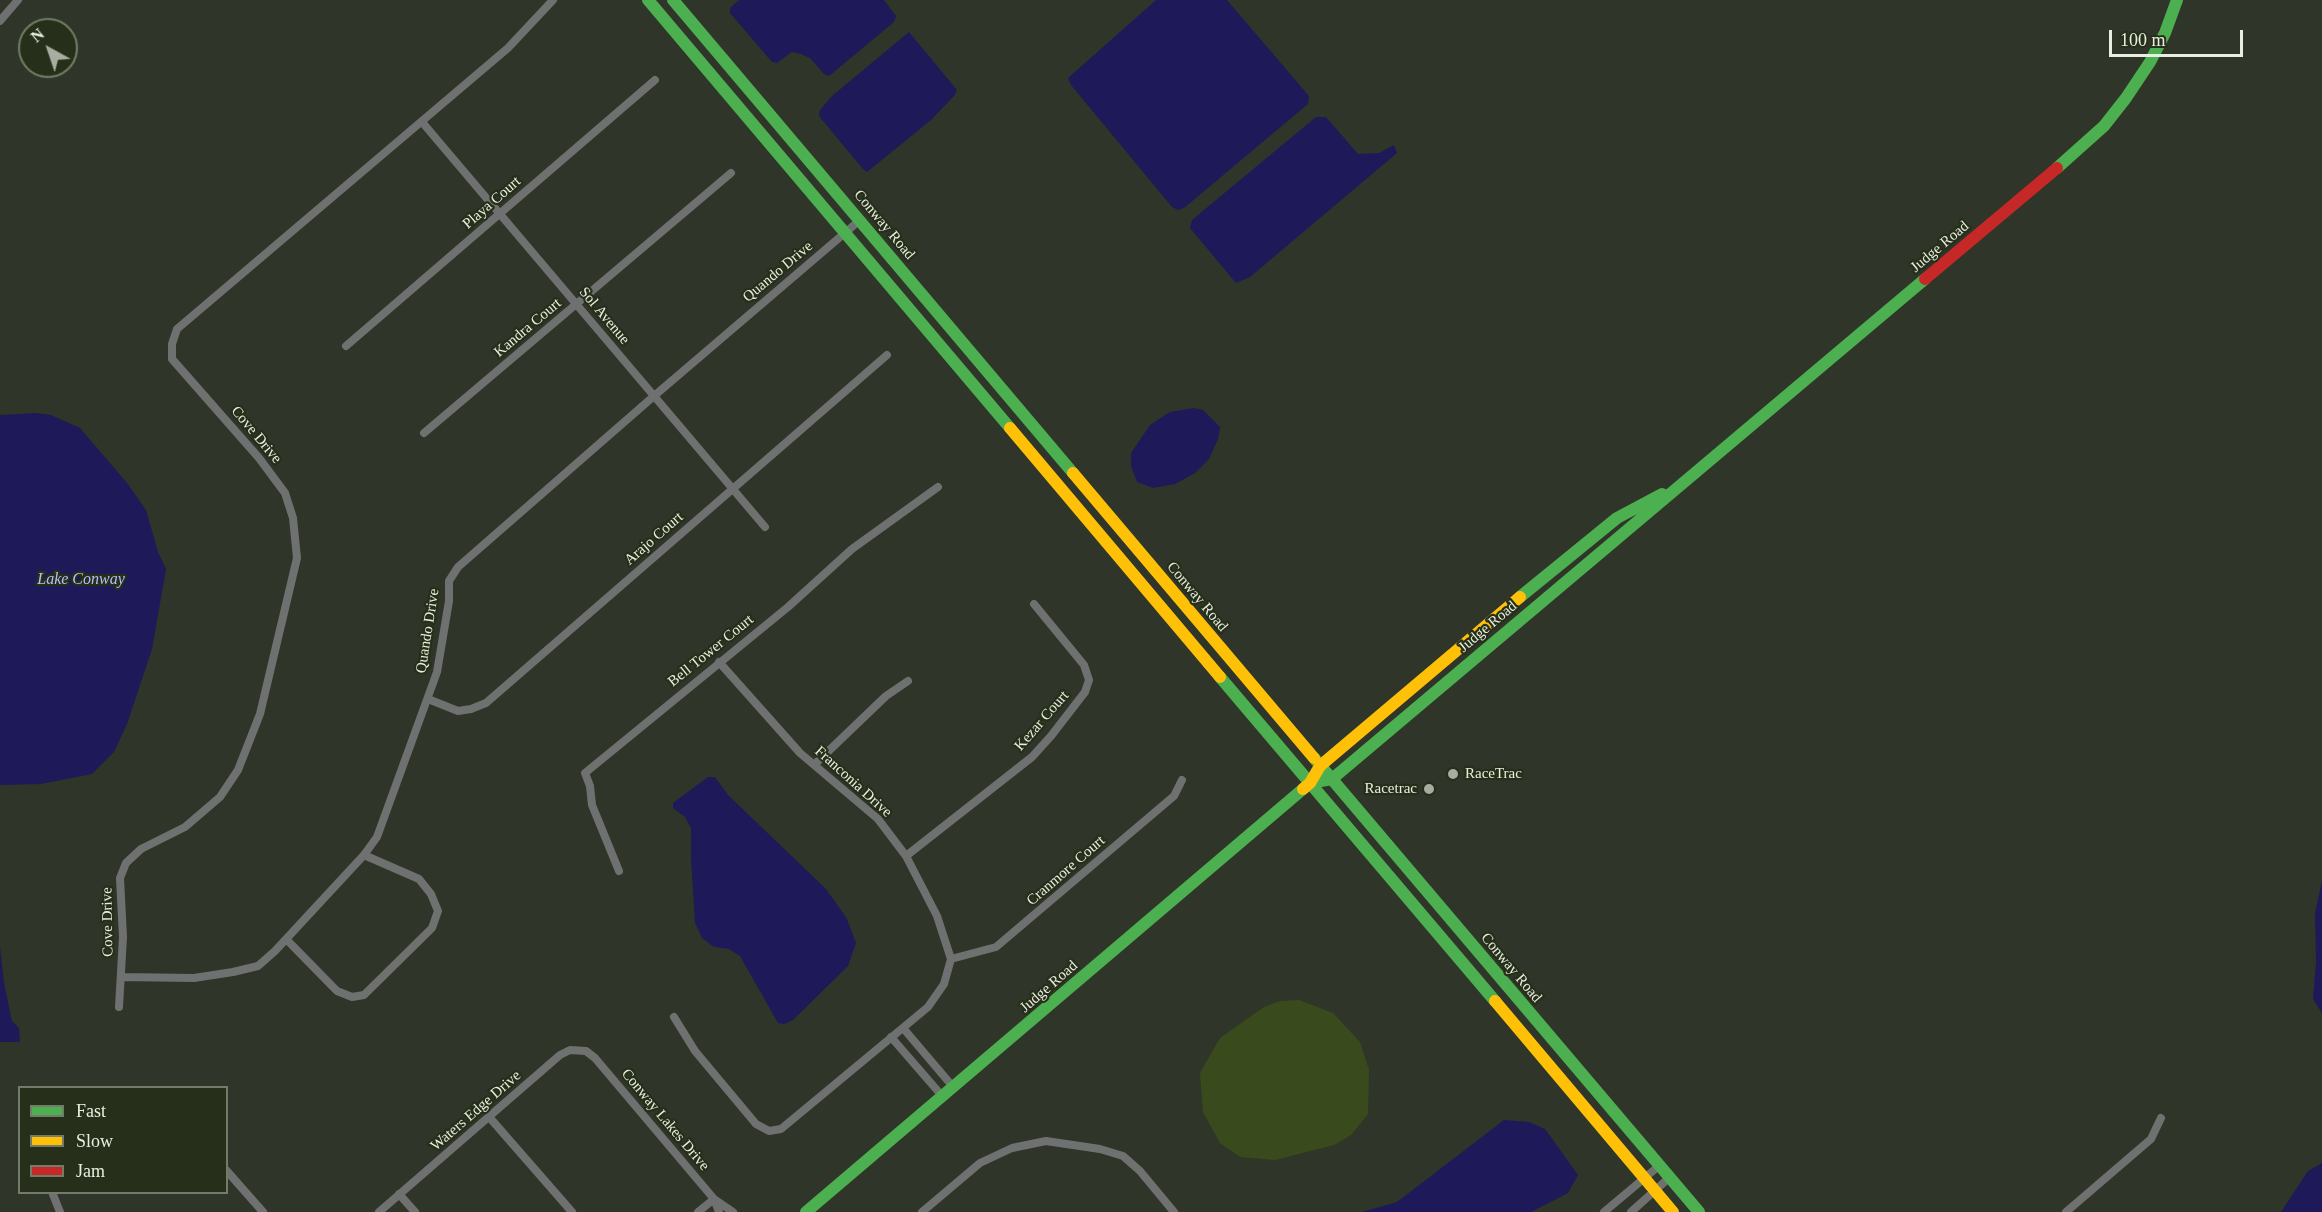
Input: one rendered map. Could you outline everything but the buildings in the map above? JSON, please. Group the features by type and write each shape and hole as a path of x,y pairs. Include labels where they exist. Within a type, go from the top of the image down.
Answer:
{"main road":[{"path":"648,0 1673,1212"},
{"name":"Conway Road","path":"673,0 1700,1212"},
{"name":"Judge Road","path":"1310,783 1332,779 2077,151 2103,126 2126,98 2150,62 2165,33 2177,0"},
{"path":"1024,446 1044,457 1062,461"},
{"name":"Judge Road","path":"807,1212 1310,783 1320,766 1617,518 1682,484"},
{"path":"1456,956 1478,969 1495,971"}],"street":[{"path":"0,21 18,0"},
{"name":"Cove Drive","path":"119,1007 123,937 120,878 126,863 141,849 185,827 220,797 238,770 260,714 297,558 293,518 285,493 259,458 172,359 172,344 177,329 508,48 553,0"},
{"name":"Playa Court","path":"346,346 655,80"},
{"name":"Sol Avenue","path":"422,122 765,527"},
{"name":"Kandra Court","path":"424,433 731,172"},
{"name":"Quando Drive","path":"122,977 194,978 233,972 258,966 286,939 364,855 377,837 437,672 449,601 449,581 458,567 860,220"},
{"name":"Arajo Court","path":"428,699 458,711 486,703 887,355"},
{"name":"Bell Tower Court","path":"619,871 592,805 590,786 585,773 788,607 852,549 938,487"},
{"name":"Kezar Court","path":"906,856 1032,757 1052,736 1085,692 1089,680 1084,665 1034,604"},
{"name":"Franconia Drive","path":"719,662 800,753 878,819 906,856 937,916 951,959"},
{"path":"815,764 886,696 908,681"},
{"name":"Cranmore Court","path":"951,959 996,947 1174,796 1182,780"},
{"path":"286,939 337,991 352,997 364,995 432,928 438,911 431,894 419,879 364,855"},
{"path":"674,1017 703,1060 756,1124 768,1131 781,1129 928,1006 944,984 951,959"},
{"path":"903,1028 954,1088"},
{"path":"891,1037 943,1097"},
{"name":"Waters Edge Drive","path":"379,1212 560,1055 570,1050 586,1051 595,1058"},
{"path":"913,1063 924,1053"},
{"name":"Conway Lakes Drive","path":"595,1058 714,1199 733,1212"},
{"path":"489,1118 572,1212"},
{"path":"2066,1212 2151,1139 2161,1118"},
{"path":"922,1212 980,1163 1012,1148 1047,1141 1100,1149 1123,1156 1140,1171 1174,1212"},
{"path":"1604,1212 1660,1166"},
{"path":"228,1172 263,1212"},
{"path":"1631,1212 1670,1177"},
{"path":"53,1194 60,1212"},
{"path":"399,1194 415,1212"},
{"path":"698,1212 714,1199"},
{"name":"Conway Lakes Drive","path":"714,1199 719,1212"}],"green space":[{"path":"1299,1000 1333,1013 1360,1042 1369,1070 1368,1114 1351,1135 1334,1145 1275,1160 1240,1157 1220,1143 1203,1112 1200,1073 1220,1038 1264,1007 1280,1001"}],"water":[{"path":"739,0 884,0 896,16 894,22 829,76 824,74 810,58 801,54 792,52 777,63 772,62 730,13 730,8"},
{"path":"1156,0 1227,0 1309,96 1308,104 1184,208 1178,210 1172,207 1071,85 1068,78"},
{"path":"909,32 957,90 931,120 867,172 819,116 820,110 832,96"},
{"path":"1316,117 1326,117 1358,154 1379,153 1394,145 1397,153 1250,277 1236,283 1190,228 1192,220"},
{"path":"1194,408 1203,410 1220,427 1218,439 1209,459 1195,473 1175,484 1153,488 1137,482 1131,466 1131,453 1150,425 1170,412"},
{"name":"Lake Conway","path":"35,413 51,415 80,428 127,483 146,510 158,552 166,569 152,649 127,724 114,752 92,774 41,784 0,785 0,415"},
{"path":"708,777 715,777 728,795 826,889 846,917 856,943 848,966 793,1020 784,1024 778,1023 740,956 729,949 714,947 702,938 695,923 691,828 685,817 673,808 673,803"},
{"path":"2322,881 2322,1013 2313,999 2316,962 2315,913"},
{"path":"0,947 4,983 12,1021 19,1028 20,1042 0,1042"},
{"path":"1504,1120 1529,1122 1545,1129 1578,1175 1568,1193 1531,1212 1362,1212 1397,1202"},
{"path":"2322,1163 2322,1212 2281,1212 2308,1171"}],"traffic: fast":[{"path":"648,0 1010,428"},
{"path":"673,0 1073,473"},
{"path":"2057,168 2104,126 2126,98 2150,62 2165,33 2177,0"},
{"path":"1310,783 1332,779 1925,279"},
{"path":"1520,597 1617,518 1662,494"},
{"path":"1220,677 1495,1001"},
{"path":"1314,758 1699,1212"},
{"path":"806,1212 1303,789"}],"traffic: slow":[{"path":"1010,428 1220,677"},
{"path":"1073,473 1314,758"},
{"path":"1303,789 1310,783 1320,766 1520,597"},
{"path":"1495,1001 1673,1212"}],"traffic: jam":[{"path":"1925,279 2057,168"}],"place":[{"name":"RaceTrac","path":"1453,774"},
{"name":"Racetrac","path":"1429,789"}]}
